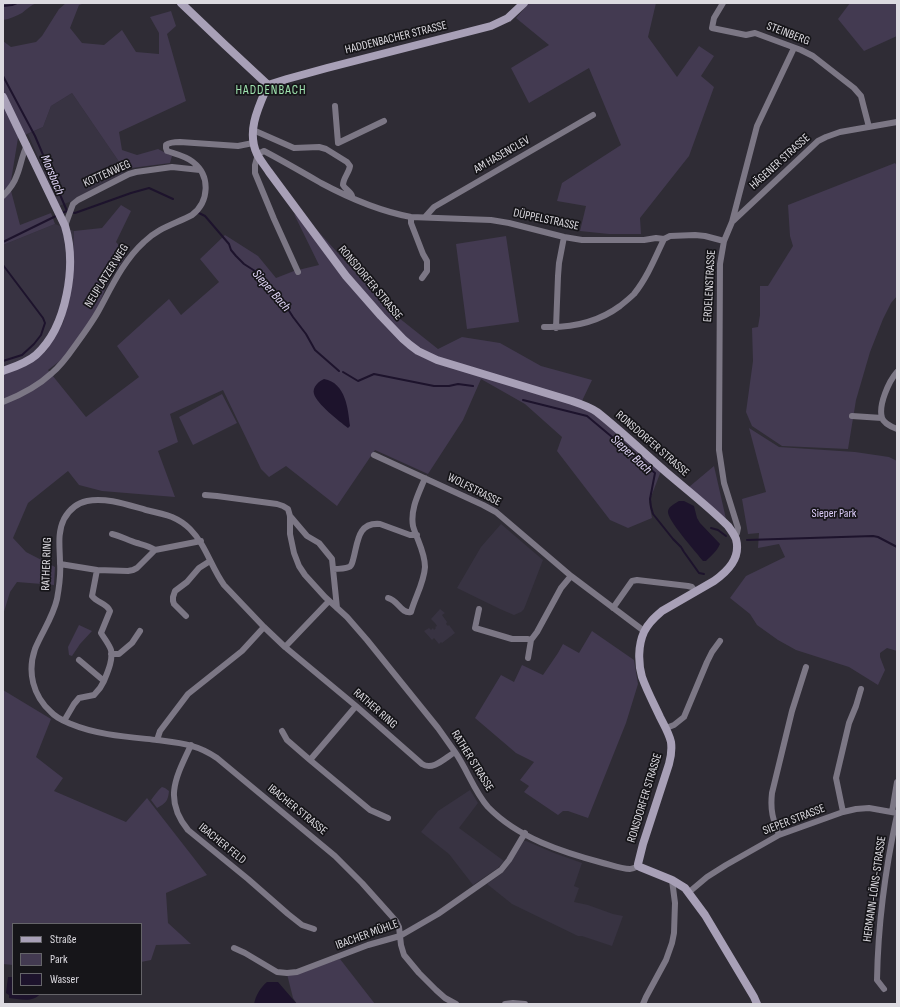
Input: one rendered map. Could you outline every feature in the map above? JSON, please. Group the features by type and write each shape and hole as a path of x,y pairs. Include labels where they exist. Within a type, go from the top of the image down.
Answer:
{"main road":[{"path":"181,3 268,85"},
{"name":"HADDENBACHER STRASSE","path":"268,85 327,68 491,26 508,18 524,3"},
{"name":"RONSDORFER STRASSE","path":"268,85 256,113 253,130 253,143 258,154 269,172 346,276 403,340 418,351 437,360 572,401 596,412 628,438 712,512 735,536 737,549 736,558 720,577 662,611 644,631 639,657 641,673 666,728 671,743 671,755 643,844 638,866"},
{"path":"3,97 58,209 66,229 70,254 70,271 66,297 58,322 49,339 31,359 3,371"},
{"path":"638,866 672,880 681,885 688,893 705,915 757,1004"}],"street":[{"name":"STEINBERG","path":"723,3 714,18 712,28 746,35 755,33 814,56 854,88 860,96 869,127"},
{"name":"ERDELENSTRASSE","path":"735,536 738,528 724,483 719,450 719,271 721,254 724,241 732,222 757,126 794,48"},
{"path":"334,106 338,143"},
{"name":"AM HASENCLEV","path":"425,217 434,207 593,115"},
{"path":"331,151 332,147 338,143 384,121"},
{"name":"HÄGENER STRASSE","path":"732,222 818,142 826,137 840,132 897,122"},
{"path":"253,130 294,148 319,147 331,151 347,162 350,166 350,169 343,181 343,185 351,194 352,198"},
{"path":"200,170 197,165 188,158 167,151 166,145 173,142 238,146 253,143"},
{"path":"3,196 14,183 27,145"},
{"name":"DÜPPELSTRASSE","path":"258,154 264,151 352,198 380,209 411,216 491,220 582,240 628,241 656,238 664,239 670,236 695,234 724,241"},
{"path":"258,154 255,165 256,173 274,219 298,272"},
{"name":"KOTTENWEG","path":"66,229 73,204 129,174 172,167 200,170"},
{"name":"NEUPLATZER WEG","path":"3,402 20,395 54,372 85,332 110,287 131,256 144,241 161,229 192,216 199,209 205,197 206,189 206,182 200,170"},
{"path":"411,216 411,223 427,261 427,271 422,278"},
{"path":"556,328 558,270 564,237"},
{"path":"544,327 556,328 580,325 594,321 605,316 625,302 633,295 642,283 664,239"},
{"path":"897,372 884,395 881,408 882,418 888,425 897,429"},
{"path":"852,416 882,418"},
{"name":"WOLFSTRASSE","path":"374,455 496,512 571,576 644,631"},
{"path":"388,598 392,599 405,611 409,613 412,612 425,566 424,555 416,535 413,522 413,512 416,499 424,478"},
{"path":"205,495 277,504 288,509 290,516 307,536 319,543 332,559 337,608"},
{"name":"RATHER RING","path":"64,721 52,714 37,694 33,683 32,665 35,650 54,610 57,600 60,576 59,536 64,518 69,511 76,506 87,501 96,500 112,502 172,517 186,525 200,541 224,585 264,627 285,647 424,765 433,766 455,752"},
{"name":"RATHER STRASSE","path":"290,516 290,534 294,553 299,566 308,578 352,623 382,657 461,760 476,790 487,805 503,820 525,834 556,848 586,858 629,869 638,866"},
{"path":"333,569 347,568 351,566 360,533 368,526 380,524 410,535 416,535"},
{"path":"112,534 147,545 155,550"},
{"path":"60,564 97,570 128,571 133,570 155,550 200,541"},
{"path":"186,616 174,604 173,597 176,591 187,582 199,568 210,561"},
{"path":"64,721 79,698 94,695 100,688 109,668 111,654 110,648 101,633 110,612 109,608 94,599 92,596 97,570"},
{"path":"528,658 531,640 561,588 571,576"},
{"path":"613,608 632,581 637,580 688,586 692,587 696,592"},
{"path":"285,647 329,601"},
{"path":"479,609 475,628 512,639 531,640"},
{"path":"158,740 160,731 188,694 242,650 264,627"},
{"path":"111,654 119,654 132,643 140,631"},
{"path":"666,728 674,725 684,717 707,662 720,641"},
{"path":"79,660 104,681"},
{"path":"779,835 772,814 772,793 792,711 806,667"},
{"path":"843,812 836,778 849,723 861,689"},
{"path":"310,760 356,706"},
{"name":"IBACHER STRASSE","path":"64,721 82,729 190,745 209,752 336,856 396,921 399,927 404,955 419,973 444,998 456,1004"},
{"path":"282,731 287,740 370,810 388,818"},
{"name":"IBACHER FELD","path":"190,745 178,773 174,792 176,810 188,830 288,914 302,925 314,930"},
{"name":"HERMANN-LÖNS-STRASSE","path":"884,989 877,980 878,936 884,883 895,813 897,782"},
{"name":"SIEPER STRASSE","path":"688,893 707,877 779,835 843,812 856,809 869,808 895,813"},
{"name":"IBACHER MÜHLE","path":"234,948 278,972 291,973 315,966 368,945 400,936 438,914 501,870 525,834"},
{"path":"643,1004 666,960 672,943 674,933 675,903 672,880"},
{"path":"505,1004 525,1004"}],"shaded area":[{"path":"72,93 124,169 122,181 59,206 28,134 43,127 51,106"},
{"path":"55,224 74,231 71,291 63,323 46,351 28,365 3,374 3,245"},
{"path":"501,524 543,560 524,609 514,615 457,588 481,547"},
{"path":"440,609 445,613 442,615 447,622 446,624 448,626 449,625 455,633 439,644 434,638 432,640 424,631 429,628 431,630 433,628 434,630 436,628 435,627 437,626 431,619"},
{"path":"470,790 478,803 459,828 504,861 498,868 473,885 449,854 421,832 438,811"},
{"path":"524,841 582,863 574,886 579,888 574,902 623,916 612,946 578,936 512,904 487,884 506,869"}],"green space":[{"path":"3,3 37,3 22,13 3,20"},
{"path":"66,3 85,3 79,5 70,28 82,43 104,45 122,30 136,52 159,54 159,33 150,17 171,11 176,26 167,34 186,101 119,132 122,150 137,155 158,149 172,156 170,163 124,169 72,93 51,106 43,127 18,138 10,187 20,225 51,213 55,224 3,245 3,41 11,47 36,42 42,36 59,9"},
{"path":"529,3 656,3 648,37 677,77 699,46 714,56 701,76 714,87 689,156 640,218 641,234 609,234 580,231 586,206 557,201 562,183 621,145 589,68 529,103 511,68 549,45 516,18"},
{"path":"850,3 897,3 897,36 864,51 838,19"},
{"path":"895,163 897,166 897,296 891,303 883,319 870,352 856,400 848,449 782,446 752,426 746,412 753,361 752,328 758,327 760,315 760,286 768,286 793,246 790,236 788,205"},
{"path":"121,205 131,211 116,242 127,254 107,285 97,309 70,353 48,370 86,417 139,377 117,346 169,299 181,315 219,282 200,259 225,235 258,256 276,278 294,271 319,265 294,214 318,231 389,310 438,349 462,337 500,343 541,366 592,380 581,403 661,471 649,502 652,518 628,528 610,520 557,451 562,437 525,404 481,379 463,420 428,474 375,450 337,506 286,466 269,477 261,469 223,390 170,414 178,442 158,451 175,497 102,491 79,485 68,471 28,503 13,538 26,552 55,567 54,585 17,582 10,592 3,615 3,374 28,365 46,351 63,323 71,291 74,231 102,228"},
{"path":"506,236 519,322 467,329 456,244"},
{"path":"222,394 237,423 193,445 179,417"},
{"name":"Sieper Park","path":"749,428 779,447 855,452 889,457 897,461 897,651 887,648 880,653 885,670 878,685 849,667 796,650 778,640 757,625 750,614 730,598 746,576 785,557 779,544 758,548 759,533 748,534 742,499 766,492"},
{"path":"714,466 726,519 689,487"},
{"path":"79,625 92,631 80,644 72,656 69,655 68,647"},
{"path":"592,631 634,660 638,684 626,723 588,818 568,811 563,811 558,815 524,792 529,786 520,780 534,762 516,753 475,718 501,675 514,682 522,665 543,675 563,644 579,653"},
{"path":"3,690 51,719 36,757 63,778 54,791 126,822 147,798 207,875 166,893 168,923 191,944 156,945 151,960 142,962 142,923 12,923 12,965 3,964"},
{"path":"162,787 169,791 168,797 164,803 157,808 151,800"},
{"path":"340,959 375,1004 297,1004 293,998 287,974"}],"water":[{"path":"324,379 331,381 341,391 347,405 350,426 348,428 319,403 314,394 315,387"},
{"path":"679,501 684,501 694,506 700,523 720,544 716,551 706,561 703,561 689,544 669,515 668,511 670,508"},
{"path":"8,977 12,977 12,995 39,995 34,999 21,1000 9,998 9,995 6,993"},
{"path":"267,982 278,982 297,1004 254,1004 259,992"}],"waterway":[{"name":"Morsbach","path":"3,6 17,3"},
{"name":"Morsbach","path":"3,76 35,136 67,211 62,213"},
{"name":"Sieper Bach","path":"71,212 75,213 149,188 173,199"},
{"name":"Sieper Bach","path":"199,213 205,216 229,244 231,250 236,256 244,264 258,273 275,294 282,300 306,334 315,350 339,371"},
{"name":"Morsbach","path":"3,242 58,215"},
{"name":"Morsbach","path":"3,265 43,318 45,323 41,335 22,355 3,361"},
{"name":"Sieper Bach","path":"343,372 358,381 374,374 434,386 449,386 458,384 473,386"},
{"name":"Sieper Bach","path":"523,400 587,416 655,473 650,499 653,514 681,547 699,573 704,574"},
{"name":"Sieper Bach","path":"711,528 718,530 726,536"},
{"name":"Sieper Bach","path":"747,540 873,536 897,547"}],"district":[{"name":"HADDENBACH","path":"271,91"}]}
